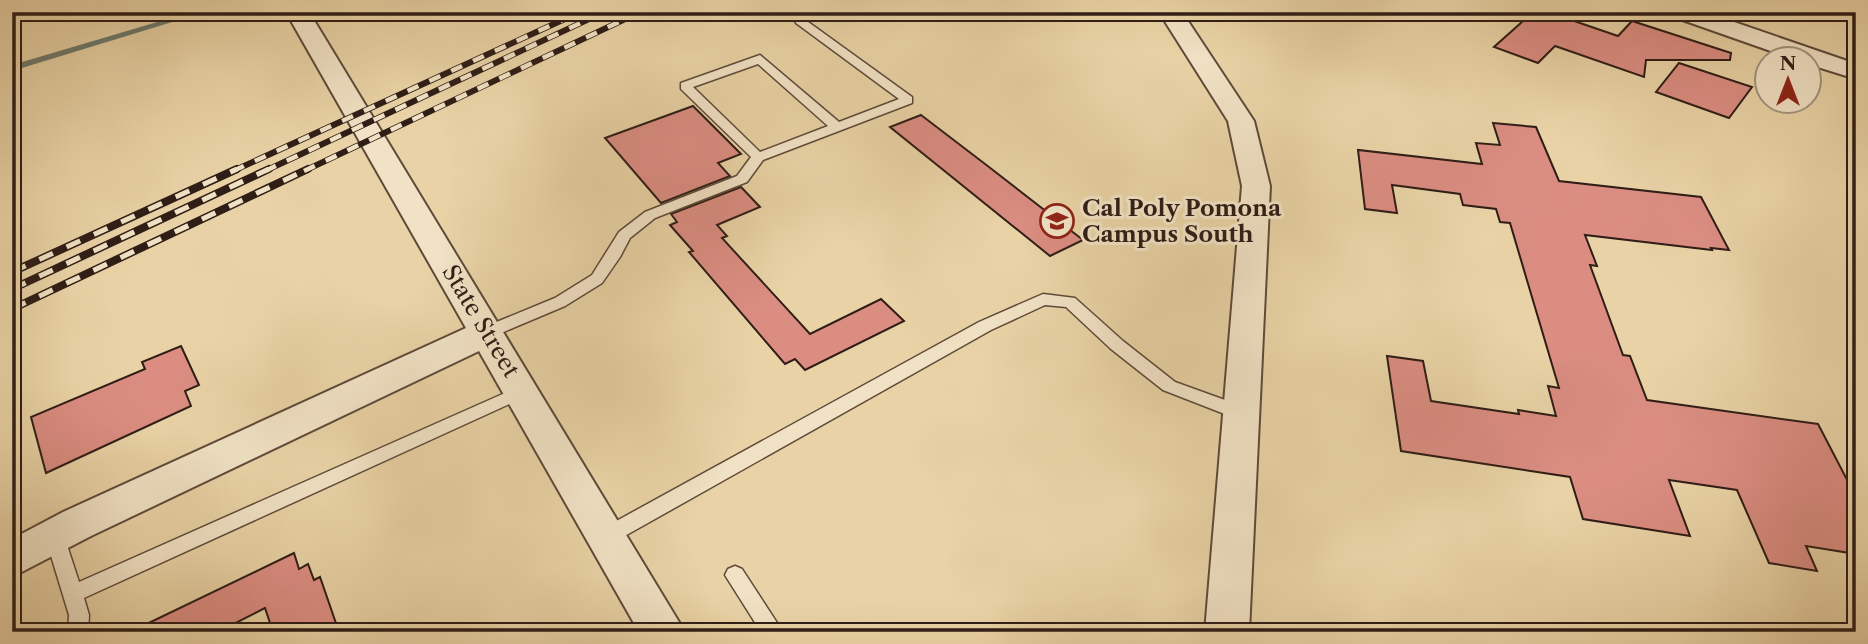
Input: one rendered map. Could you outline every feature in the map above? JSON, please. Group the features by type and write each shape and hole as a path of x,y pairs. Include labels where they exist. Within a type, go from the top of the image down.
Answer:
{"street":[{"name":"State Street","path":"297,12 663,632"},
{"path":"1170,12 1241,121 1256,186 1227,632"},
{"path":"1682,12 1856,72"},
{"path":"12,559 283,426 488,332"}],"lane":[{"path":"488,332 560,302 597,279 613,257 624,235 650,215 742,178 758,157 908,100 800,21 794,12"},
{"path":"758,157 685,86 760,59 837,127"},
{"path":"607,536 985,326 1043,299 1070,302 1117,345 1169,386 1241,412"},
{"path":"72,594 523,391"},
{"path":"55,536 79,615 78,632"},
{"path":"735,575 773,632"}],"building":[{"path":"1533,12 1548,12 1618,36 1632,21 1731,53 1730,60 1646,60 1644,77 1555,46 1538,63 1494,47"},
{"path":"1679,63 1752,87 1729,118 1656,92"},
{"path":"693,106 741,154 718,163 730,176 661,203 605,138"},
{"path":"921,115 1083,240 1050,256 890,127"},
{"path":"1493,123 1536,127 1559,181 1701,197 1729,250 1585,235 1597,266 1590,265 1623,355 1630,356 1647,400 1818,424 1856,497 1856,554 1806,546 1817,571 1769,563 1737,490 1669,480 1690,536 1583,519 1570,477 1401,451 1387,356 1423,361 1431,401 1519,414 1518,410 1556,416 1548,386 1559,388 1510,223 1500,222 1496,209 1463,205 1460,194 1392,185 1397,213 1365,209 1358,150 1482,164 1476,143 1500,145"},
{"path":"741,187 760,207 717,225 727,236 722,238 810,334 881,299 904,321 805,370 795,359 785,364 689,252 693,251 670,225 677,222 671,214"},
{"path":"181,346 199,385 185,391 191,406 46,473 31,417 145,369 142,362"},
{"path":"294,553 299,569 308,564 314,580 320,577 339,632 273,632 265,608 218,632 130,632"}],"waterway":[{"path":"12,68 201,12"}],"railway":[{"path":"265,171 604,12"},
{"path":"304,171 640,12"},
{"path":"233,171 567,18"},
{"path":"12,272 237,169"},
{"path":"12,289 269,169"},
{"path":"12,309 308,169"}],"place":[{"name":"Cal Poly Pomona Campus South","path":"1057,221"}]}
